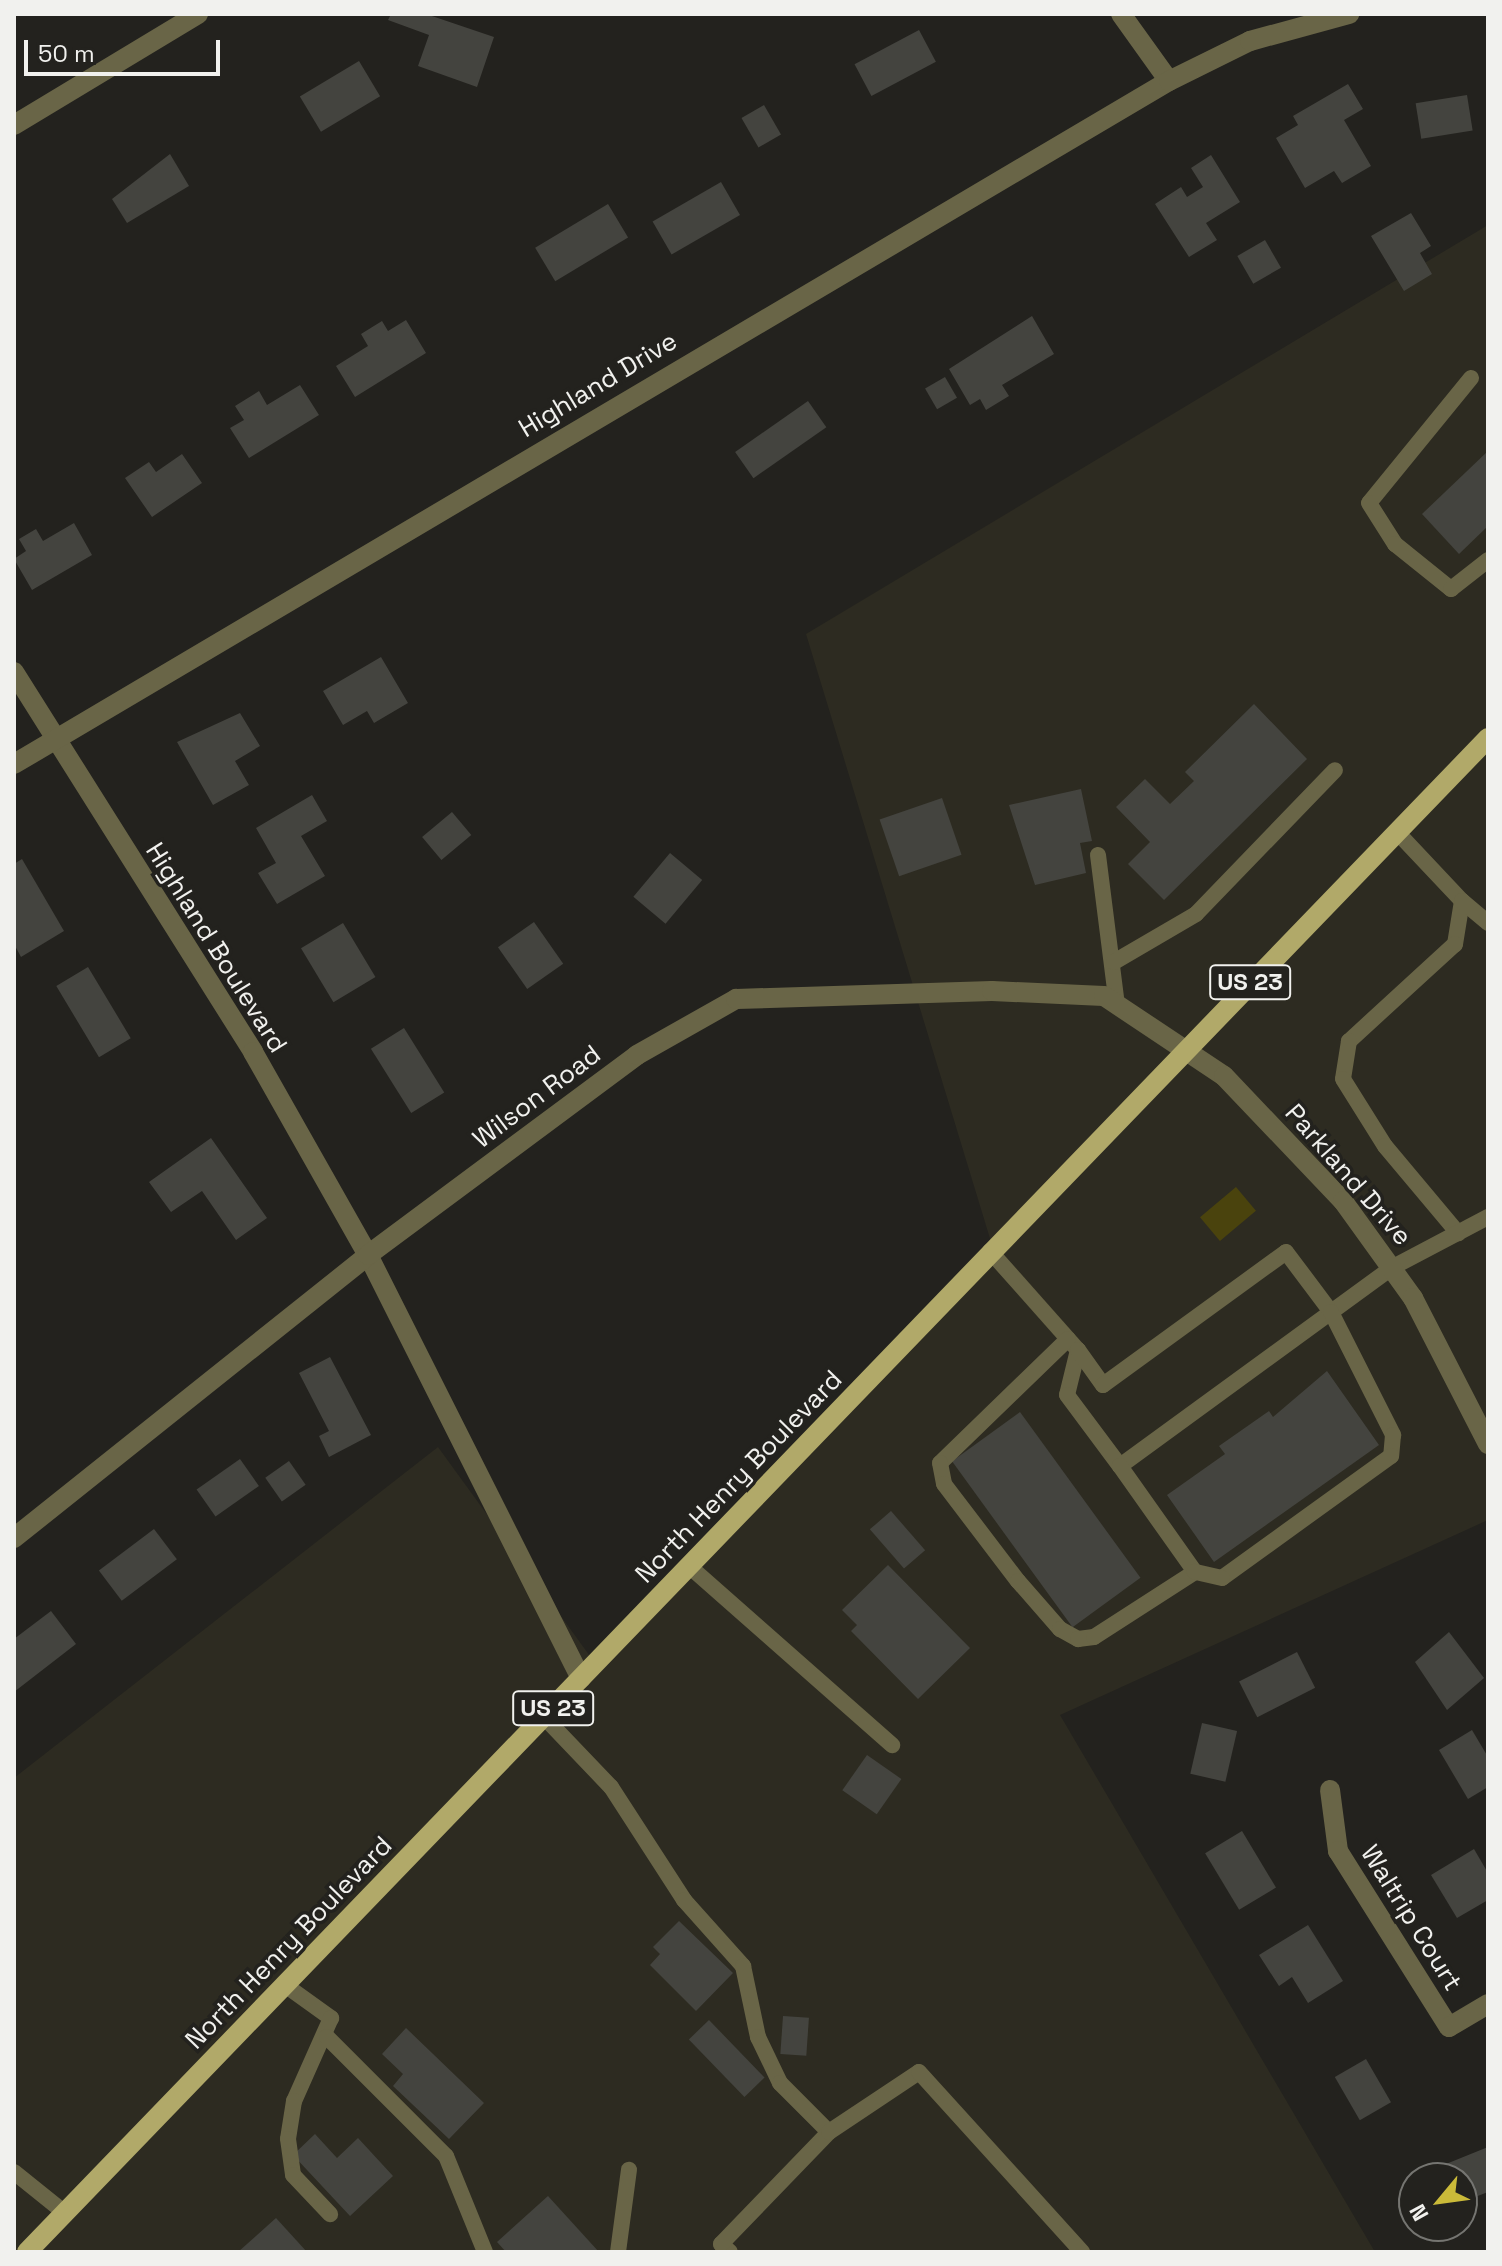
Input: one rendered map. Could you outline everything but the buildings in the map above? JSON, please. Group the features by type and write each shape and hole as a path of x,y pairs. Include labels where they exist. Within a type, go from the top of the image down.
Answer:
{"main road":[{"name":"North Henry Boulevard","path":"27,2252 1187,1046 1488,738"}],"street":[{"path":"14,125 198,14"},
{"path":"1121,14 1169,81"},
{"name":"Highland Drive","path":"14,764 1169,81 1250,41 1349,14"},
{"name":"Highland Boulevard","path":"14,672 253,1052 368,1255 581,1679"},
{"name":"Wilson Road","path":"14,1538 368,1255 637,1055 736,999 992,991 1104,996 1187,1046"},
{"name":"Parkland Drive","path":"1187,1046 1318,1173 1393,1267 1488,1444"},
{"name":"Waltrip Court","path":"1330,1790 1338,1851 1449,2027 1488,2004"}],"lane":[{"path":"1471,378 1369,503 1395,544 1451,589 1488,560"},
{"path":"1114,962 1196,914 1335,770"},
{"path":"1397,832 1462,901 1488,923"},
{"path":"1098,855 1114,962 1117,1005"},
{"path":"1458,1233 1385,1146 1343,1079 1349,1041 1455,944 1462,901"},
{"path":"1120,1466 1393,1267 1488,1217"},
{"path":"990,1251 1073,1344 1103,1385 1286,1252 1331,1312 1393,1435 1391,1456 1222,1578 1195,1572 1067,1395 1073,1344"},
{"path":"1073,1344 954,1447 940,1463 944,1484 1036,1603 1078,1639 1094,1637 1195,1572"},
{"path":"689,1566 892,1745"},
{"path":"544,1717 611,1787 684,1900 743,1966 758,2037 780,2083 829,2132"},
{"path":"285,1985 331,2018 327,2037 294,2101 288,2139 293,2175 330,2214"},
{"path":"327,2037 446,2156 485,2252"},
{"path":"730,2252 721,2244 829,2132 919,2072 1082,2252"},
{"path":"618,2252 629,2170"},
{"path":"14,2172 65,2213"}],"shaded area":[{"path":"1488,225 1488,1520 1060,1715 1375,2252 14,2252 14,1778 438,1447 595,1663 995,1255 806,634"},
{"path":"1236,1187 1256,1211 1220,1241 1200,1217"}]}
